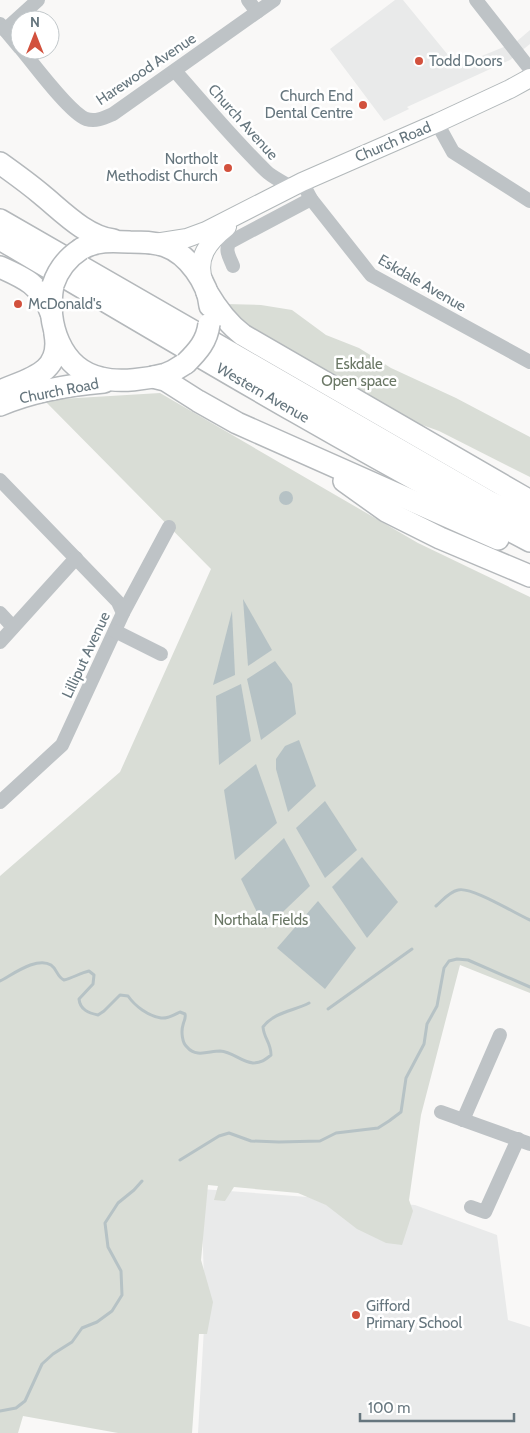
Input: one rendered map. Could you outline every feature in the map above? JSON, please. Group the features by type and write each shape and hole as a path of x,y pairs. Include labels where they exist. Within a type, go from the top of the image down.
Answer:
{"highway":[{"path":"0,163 67,216 100,237 116,241"},
{"name":"Western Avenue","path":"0,220 490,502 530,521"},
{"name":"Western Avenue","path":"0,239 234,376 469,509 530,541"},
{"path":"54,325 51,302 53,285 61,268 70,257 81,249 94,243 116,241 147,242 166,246 174,250 193,268 224,317 231,326 243,335 530,501"},
{"path":"0,267 24,278 36,287 47,303 63,350 78,368 92,376 119,380 153,377 173,371 200,349 207,336 210,324 210,306 206,288"},
{"name":"Church Road","path":"0,392 48,368 56,350 54,325"},
{"path":"153,377 164,380 237,423 530,553"},
{"name":"Church Road","path":"0,405 14,399 51,389 119,380"},
{"path":"395,422 530,486"},
{"path":"308,455 386,511 440,538 530,576"}],"main road":[{"name":"Church Road","path":"260,205 297,185 437,123 530,78"},
{"path":"147,242 168,241 196,235 260,205"},
{"path":"206,288 201,273 201,264 208,246 217,236 260,205"}],"street":[{"path":"2,27 38,0"},
{"path":"248,0 257,12"},
{"name":"Harewood Avenue","path":"30,60 73,111 79,116 99,120 113,114 176,71 274,0"},
{"path":"476,0 530,69"},
{"name":"Church Avenue","path":"176,71 238,142 268,173 283,181 297,185"},
{"path":"437,123 452,152 530,201"},
{"path":"260,205 270,183 268,173"},
{"name":"Eskdale Avenue","path":"297,185 311,199 371,275 530,362"},
{"path":"233,266 227,251 230,242 311,199"},
{"name":"Lilliput Avenue","path":"0,480 118,602 123,613 62,745 0,802"},
{"path":"123,613 169,527"},
{"path":"0,642 76,558"},
{"path":"0,613 13,627"},
{"path":"114,631 161,654"},
{"path":"463,1120 500,1036"},
{"path":"441,1112 524,1141 485,1212 471,1207"}],"shaded area":[{"path":"395,0 403,0 457,66 516,42 530,30 530,44 510,60 407,107 409,109 384,121 330,49"},
{"path":"283,491 289,491 293,498 289,505 283,505 279,501 279,495"},
{"path":"243,599 272,650 248,666"},
{"path":"232,611 235,675 213,685"},
{"path":"275,661 292,684 296,714 261,740 247,679"},
{"path":"241,684 251,741 219,765 216,696"},
{"path":"299,740 316,786 288,812 276,769 276,759 285,746"},
{"path":"256,764 277,823 235,860 224,790"},
{"path":"325,801 357,850 325,878 296,828"},
{"path":"284,838 310,886 265,929 241,879"},
{"path":"362,857 398,902 367,938 332,887"},
{"path":"318,901 356,948 325,989 277,948"},
{"name":"Gifford Primary School","path":"201,1189 415,1205 497,1235 508,1320 530,1327 530,1433 198,1433 205,1310"}],"green space":[{"name":"Eskdale Open space","path":"225,304 261,305 292,310 326,335 359,348 391,368 456,398 530,437 530,477 439,431 414,422 257,335"},
{"name":"Northala Fields","path":"160,393 418,543 530,597 530,993 460,965 421,1115 409,1200 413,1211 402,1245 386,1243 357,1229 326,1205 298,1193 234,1187 225,1201 214,1200 218,1186 208,1185 201,1260 213,1302 207,1334 199,1334 192,1433 118,1433 23,1416 18,1433 0,1433 0,876 120,772 211,569 44,400"}],"waterway":[{"path":"436,906 452,892 464,890 483,896 530,920"},
{"path":"328,1009 412,949"},
{"path":"180,1160 219,1136 229,1133 251,1141 320,1141 336,1133 378,1128 389,1121 401,1112 406,1078 424,1044 427,1024 437,1006 444,968 449,961 457,959 468,960 530,987"},
{"path":"0,981 25,967 39,963 51,965 64,980 89,971 94,975 93,984 79,999 81,1006 88,1012 98,1015 120,995 128,996 142,1010 156,1017 166,1018 180,1012 185,1014 182,1030 183,1040 185,1045 191,1050 198,1053 225,1052 253,1063 263,1061 271,1055 263,1027 278,1015 309,1003"},
{"path":"0,1411 16,1408 25,1401 42,1364 53,1354 72,1342 82,1328 97,1322 112,1311 122,1295 121,1271 108,1247 105,1223 118,1203 142,1181"}],"place":[{"name":"Todd Doors","path":"419,61"},
{"name":"Church End Dental Centre","path":"363,105"},
{"name":"Northolt Methodist Church","path":"228,168"},
{"name":"McDonald's","path":"18,304"},
{"name":"Gifford Primary School","path":"356,1315"}]}
